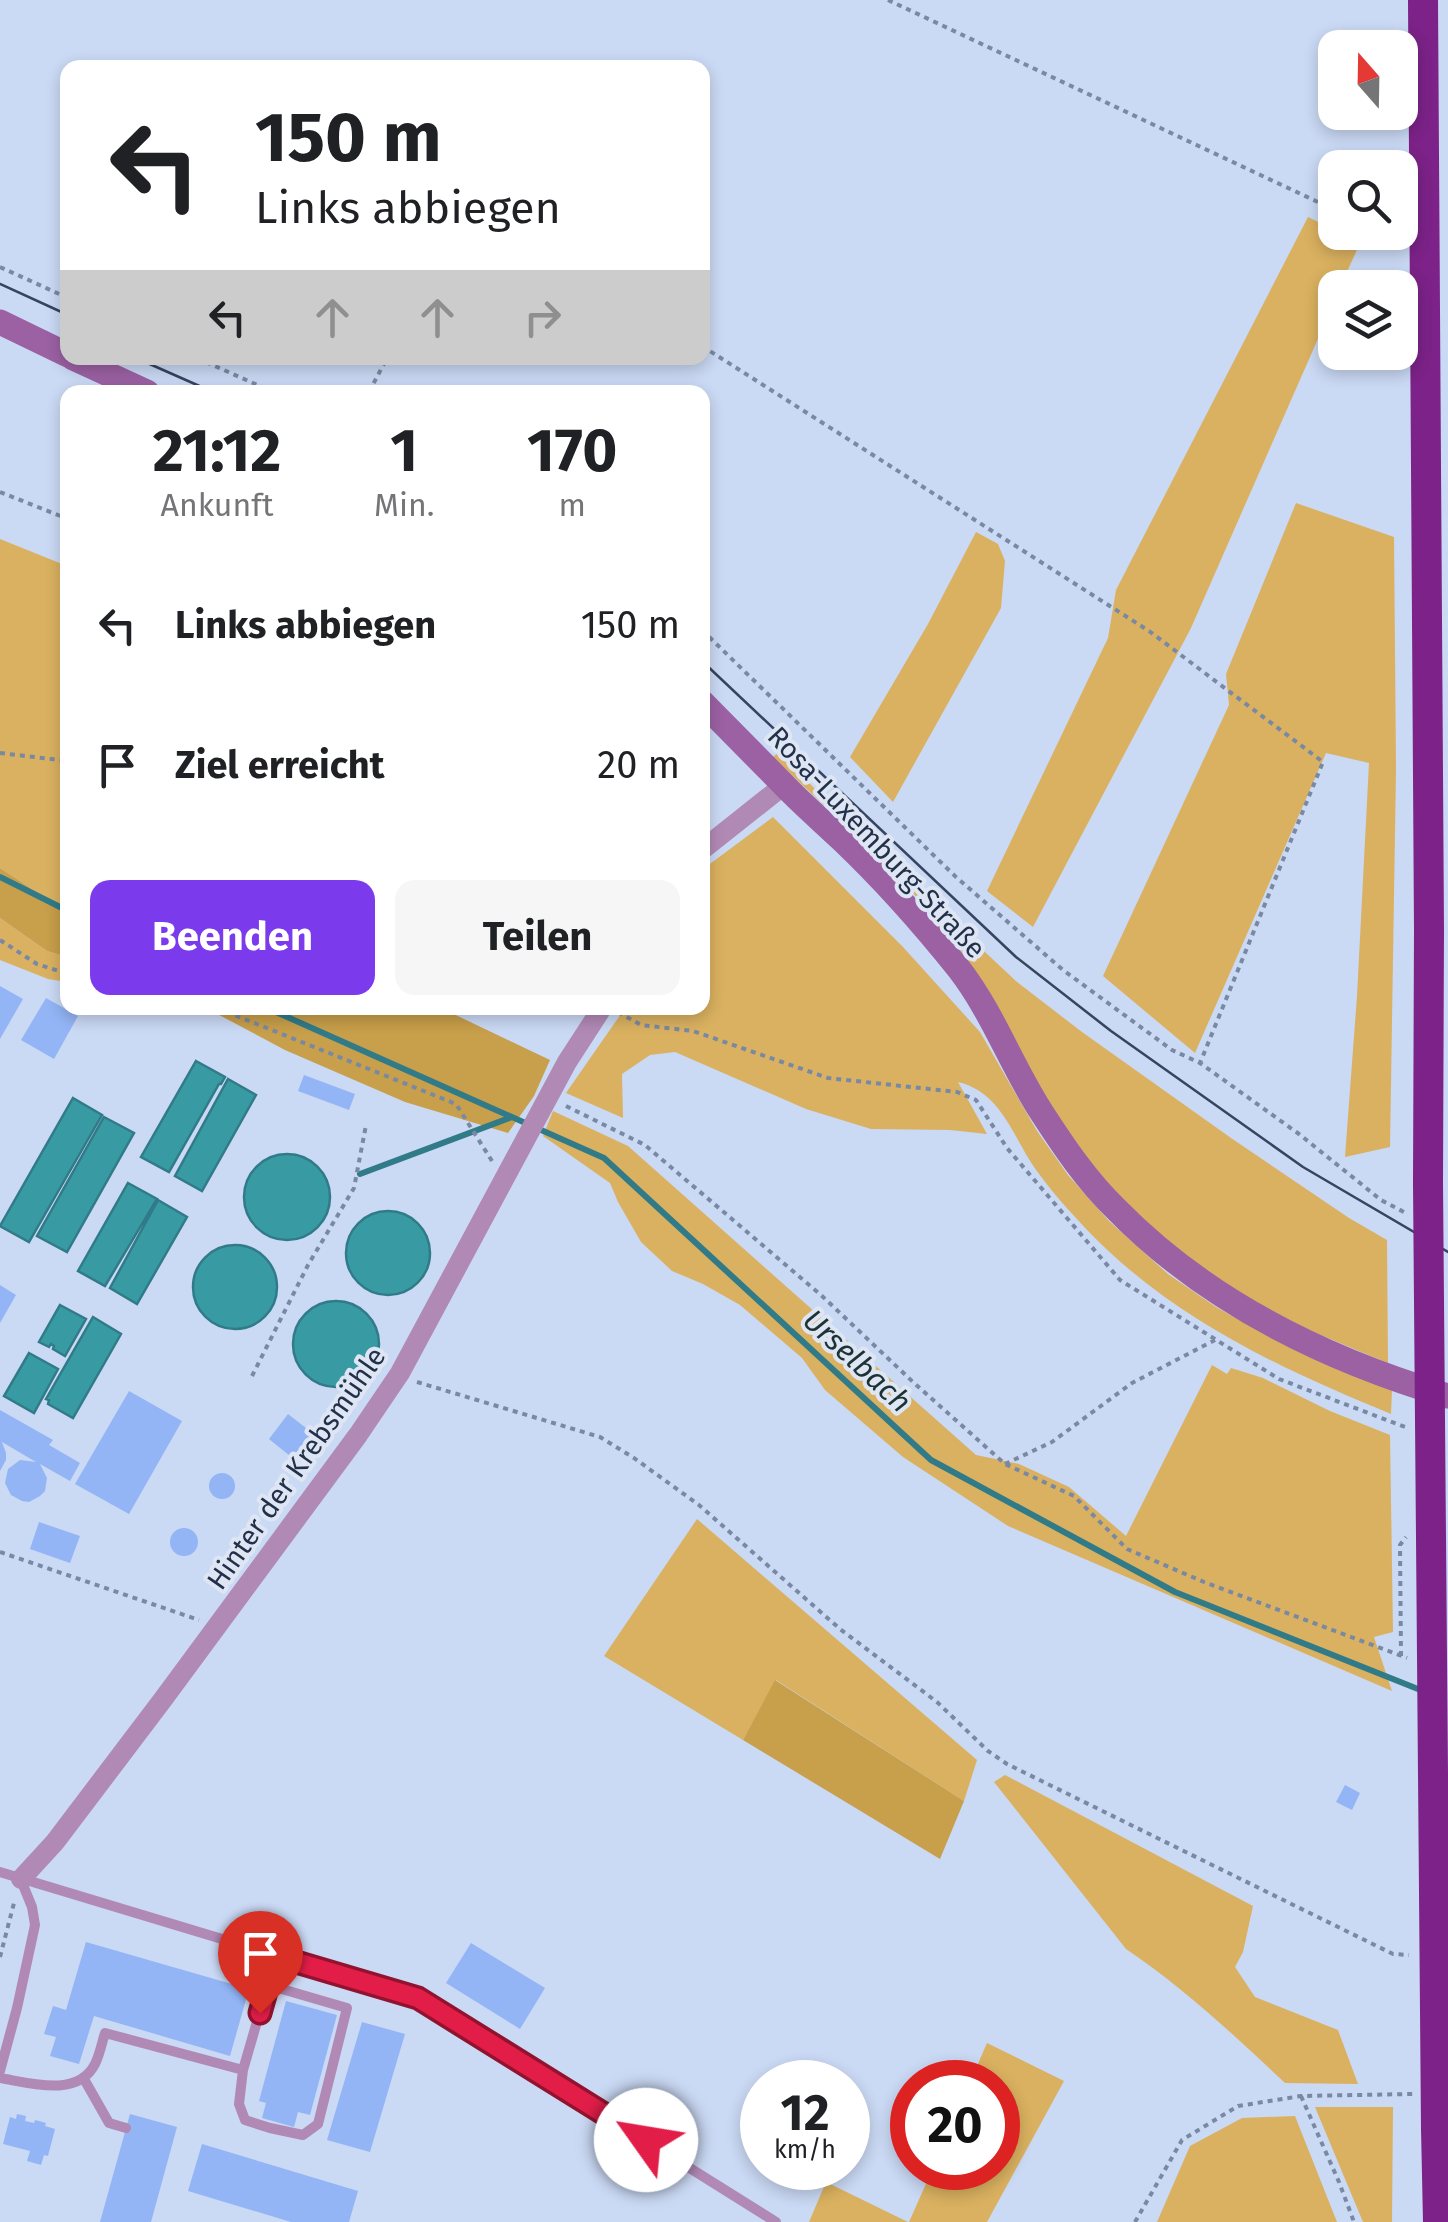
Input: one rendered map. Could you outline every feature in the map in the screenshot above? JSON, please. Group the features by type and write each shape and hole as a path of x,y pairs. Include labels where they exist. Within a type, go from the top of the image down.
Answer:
{"highway":[{"path":"1423,0 1438,2222"}],"main road":[{"path":"0,322 60,351"},
{"path":"89,365 132,385"},
{"name":"Rosa-Luxemburg-Straße","path":"710,710 846,843 930,932 972,985 1040,1109 1075,1162 1114,1208 1166,1257 1218,1295 1276,1328 1386,1378 1448,1396"}],"street":[{"path":"710,844 784,786"},
{"name":"Hinter der Krebsmühle","path":"10,1876 55,1842 358,1435 400,1372 567,1062 601,1015"}],"lane":[{"path":"10,1876 418,1998 776,2222"},
{"path":"10,1876 32,1907 35,1926 23,2011 0,2075 62,2086 84,2079 96,2063 105,2032 243,2070"},
{"path":"268,1985 347,2008 318,2124 303,2135 246,2120 239,2104 243,2070 276,1956"},
{"path":"84,2079 109,2123 126,2128"}],"path":[{"path":"888,0 1318,202"},
{"path":"0,267 60,294"},
{"path":"710,351 1150,632 1323,762 1200,1064"},
{"path":"213,365 257,385"},
{"path":"0,492 60,516"},
{"path":"710,638 956,877 1050,958 1172,1050 1200,1064 1298,1134 1381,1200"},
{"path":"0,753 60,760"},
{"path":"0,940 38,964 60,971"},
{"path":"234,1015 456,1104 504,1180"},
{"path":"620,1015 641,1025 693,1032 828,1078 956,1092 976,1100"},
{"path":"544,1105 645,1144 821,1294 1005,1464 1074,1496 1127,1549 1401,1656"},
{"path":"252,1376 308,1265 354,1188 366,1125"},
{"path":"1005,1464 1052,1442 1132,1382 1216,1340"},
{"path":"400,1372 422,1386 600,1438 698,1505 840,1629 937,1702 1007,1764 1393,1954 1412,1955"},
{"path":"0,1552 217,1626"},
{"path":"0,1956 10,1876"},
{"path":"1135,2222 1182,2140 1238,2106 1301,2096 1392,2093"},
{"path":"1301,2096 1354,2222"}],"shaded area":[{"path":"1308,217 1318,222 1318,250 1357,250 1348,270 1318,270 1318,339 1191,628 1033,927 987,891 1108,638 1116,590"},
{"path":"1296,503 1394,537 1396,769 1390,1147 1345,1157 1369,763 1326,753 1195,1053 1103,976 1229,705 1226,674"},
{"path":"976,532 998,544 1005,561 1001,608 893,802 850,757 928,624"},
{"path":"0,539 60,563 60,907 0,868"},
{"path":"779,752 860,835 1017,982 1231,1138 1387,1240 1388,1363 1304,1328 1243,1296 1172,1245 1125,1201 1083,1152 1046,1099 959,948 894,873 773,757"},
{"path":"773,817 903,947 980,1032 1037,1131 1068,1175 1109,1221 1168,1274 1216,1307 1392,1389 1391,1414 1271,1360 1158,1292 1123,1264 1068,1209 1032,1164 1002,1114 972,1087 958,1082 987,1134 871,1129 806,1109 675,1052 650,1055 622,1074 623,1118 566,1093 620,1015 710,1015 710,864"},
{"path":"0,868 60,907 60,955 47,951 0,918"},
{"path":"0,918 47,951 60,955 60,981 48,979 0,960"},
{"path":"219,1015 456,1015 550,1060 534,1096 508,1133 405,1102 285,1050"},
{"path":"196,1061 225,1077 169,1172 141,1157"},
{"path":"228,1079 256,1095 202,1191 175,1176"},
{"path":"73,1098 102,1115 29,1242 0,1226"},
{"path":"553,1111 628,1146 976,1455 1019,1464 1069,1487 1126,1536 1212,1365 1227,1374 1231,1368 1263,1378 1390,1435 1393,1632 1374,1637 1392,1691 1008,1526 903,1457 825,1390 802,1358 740,1305 672,1271 641,1242 610,1183 543,1136"},
{"path":"104,1117 134,1133 67,1252 37,1236"},
{"path":"287,1154 317,1167 330,1197 317,1227 287,1240 257,1227 244,1197 257,1167"},
{"path":"128,1183 157,1199 105,1286 78,1271"},
{"path":"158,1200 187,1217 137,1304 110,1288"},
{"path":"388,1211 404,1214 418,1223 427,1237 427,1269 418,1283 404,1292 388,1295 372,1292 358,1283 349,1269 346,1253 349,1237 358,1223 372,1214"},
{"path":"227,1245 243,1245 259,1252 270,1263 277,1287 274,1303 265,1317 243,1329 227,1329 211,1322 200,1311 193,1295 193,1279 200,1263 211,1252"},
{"path":"336,1301 366,1314 379,1344 366,1374 336,1387 306,1374 293,1344 306,1314"},
{"path":"60,1305 86,1319 65,1356 51,1344 49,1347 39,1342"},
{"path":"93,1317 121,1334 73,1418 46,1399"},
{"path":"29,1353 58,1369 34,1413 4,1396"},
{"path":"697,1519 977,1760 964,1801 776,1680 743,1740 604,1656"},
{"path":"775,1680 964,1801 940,1859 743,1740"},
{"path":"1005,1775 1253,1906 1243,1952 1235,1967 1255,1997 1338,2030 1358,2084 1285,2083 1189,1996 1126,1949 994,1782"},
{"path":"987,2043 1064,2081 1020,2162 1020,2060 980,2060"},
{"path":"1315,2107 1393,2107 1392,2222 1363,2222"},
{"path":"1295,2116 1337,2222 1157,2222 1190,2146 1242,2118"},
{"path":"823,2190 842,2190 908,2222 809,2222"},
{"path":"923,2190 1004,2190 987,2222 909,2222"}],"building":[{"path":"0,986 23,999 0,1039"},
{"path":"46,998 60,1006 60,1015 78,1016 54,1059 21,1040"},
{"path":"304,1075 355,1094 349,1110 298,1091"},
{"path":"0,1285 16,1295 0,1323"},
{"path":"129,1391 182,1421 129,1514 75,1484"},
{"path":"0,1410 53,1440 49,1445 80,1463 70,1481 40,1464 47,1478 45,1491 29,1502 11,1495 5,1483 8,1469 20,1460 36,1462 2,1442 6,1460 0,1471"},
{"path":"288,1414 315,1435 295,1460 269,1439"},
{"path":"222,1473 231,1477 235,1486 231,1495 222,1499 213,1495 209,1486 213,1477"},
{"path":"39,1522 80,1536 70,1563 30,1549"},
{"path":"184,1528 194,1532 198,1542 194,1552 184,1556 174,1552 170,1542 174,1532"},
{"path":"1345,1785 1360,1793 1352,1810 1336,1802"},
{"path":"86,1942 249,1989 230,2056 94,2016 79,2064 50,2056 56,2037 44,2034 53,2006 66,2010"},
{"path":"471,1943 545,1988 520,2029 446,1983"},
{"path":"286,2001 337,2015 310,2115 298,2112 294,2127 262,2118 266,2103 259,2101"},
{"path":"362,2022 405,2034 370,2152 327,2140"},
{"path":"17,2114 26,2116 25,2121 35,2120 55,2129 48,2156 44,2155 41,2165 27,2161 30,2151 3,2144 10,2117 16,2119"},
{"path":"130,2114 177,2127 151,2222 100,2222"},
{"path":"202,2144 358,2191 349,2222 291,2222 188,2191"}],"waterway":[{"name":"Urselbach","path":"0,877 60,907"},
{"name":"Urselbach","path":"283,1015 604,1158 931,1460 1175,1592 1423,1691"},
{"path":"360,1174 512,1117"}],"tram line":[{"path":"0,284 60,311"},
{"path":"152,365 197,385"},
{"path":"710,669 1016,957 1111,1031 1303,1167 1448,1252"}],"route":[{"path":"260,2013 276,1956 418,1998 646,2140"}]}
